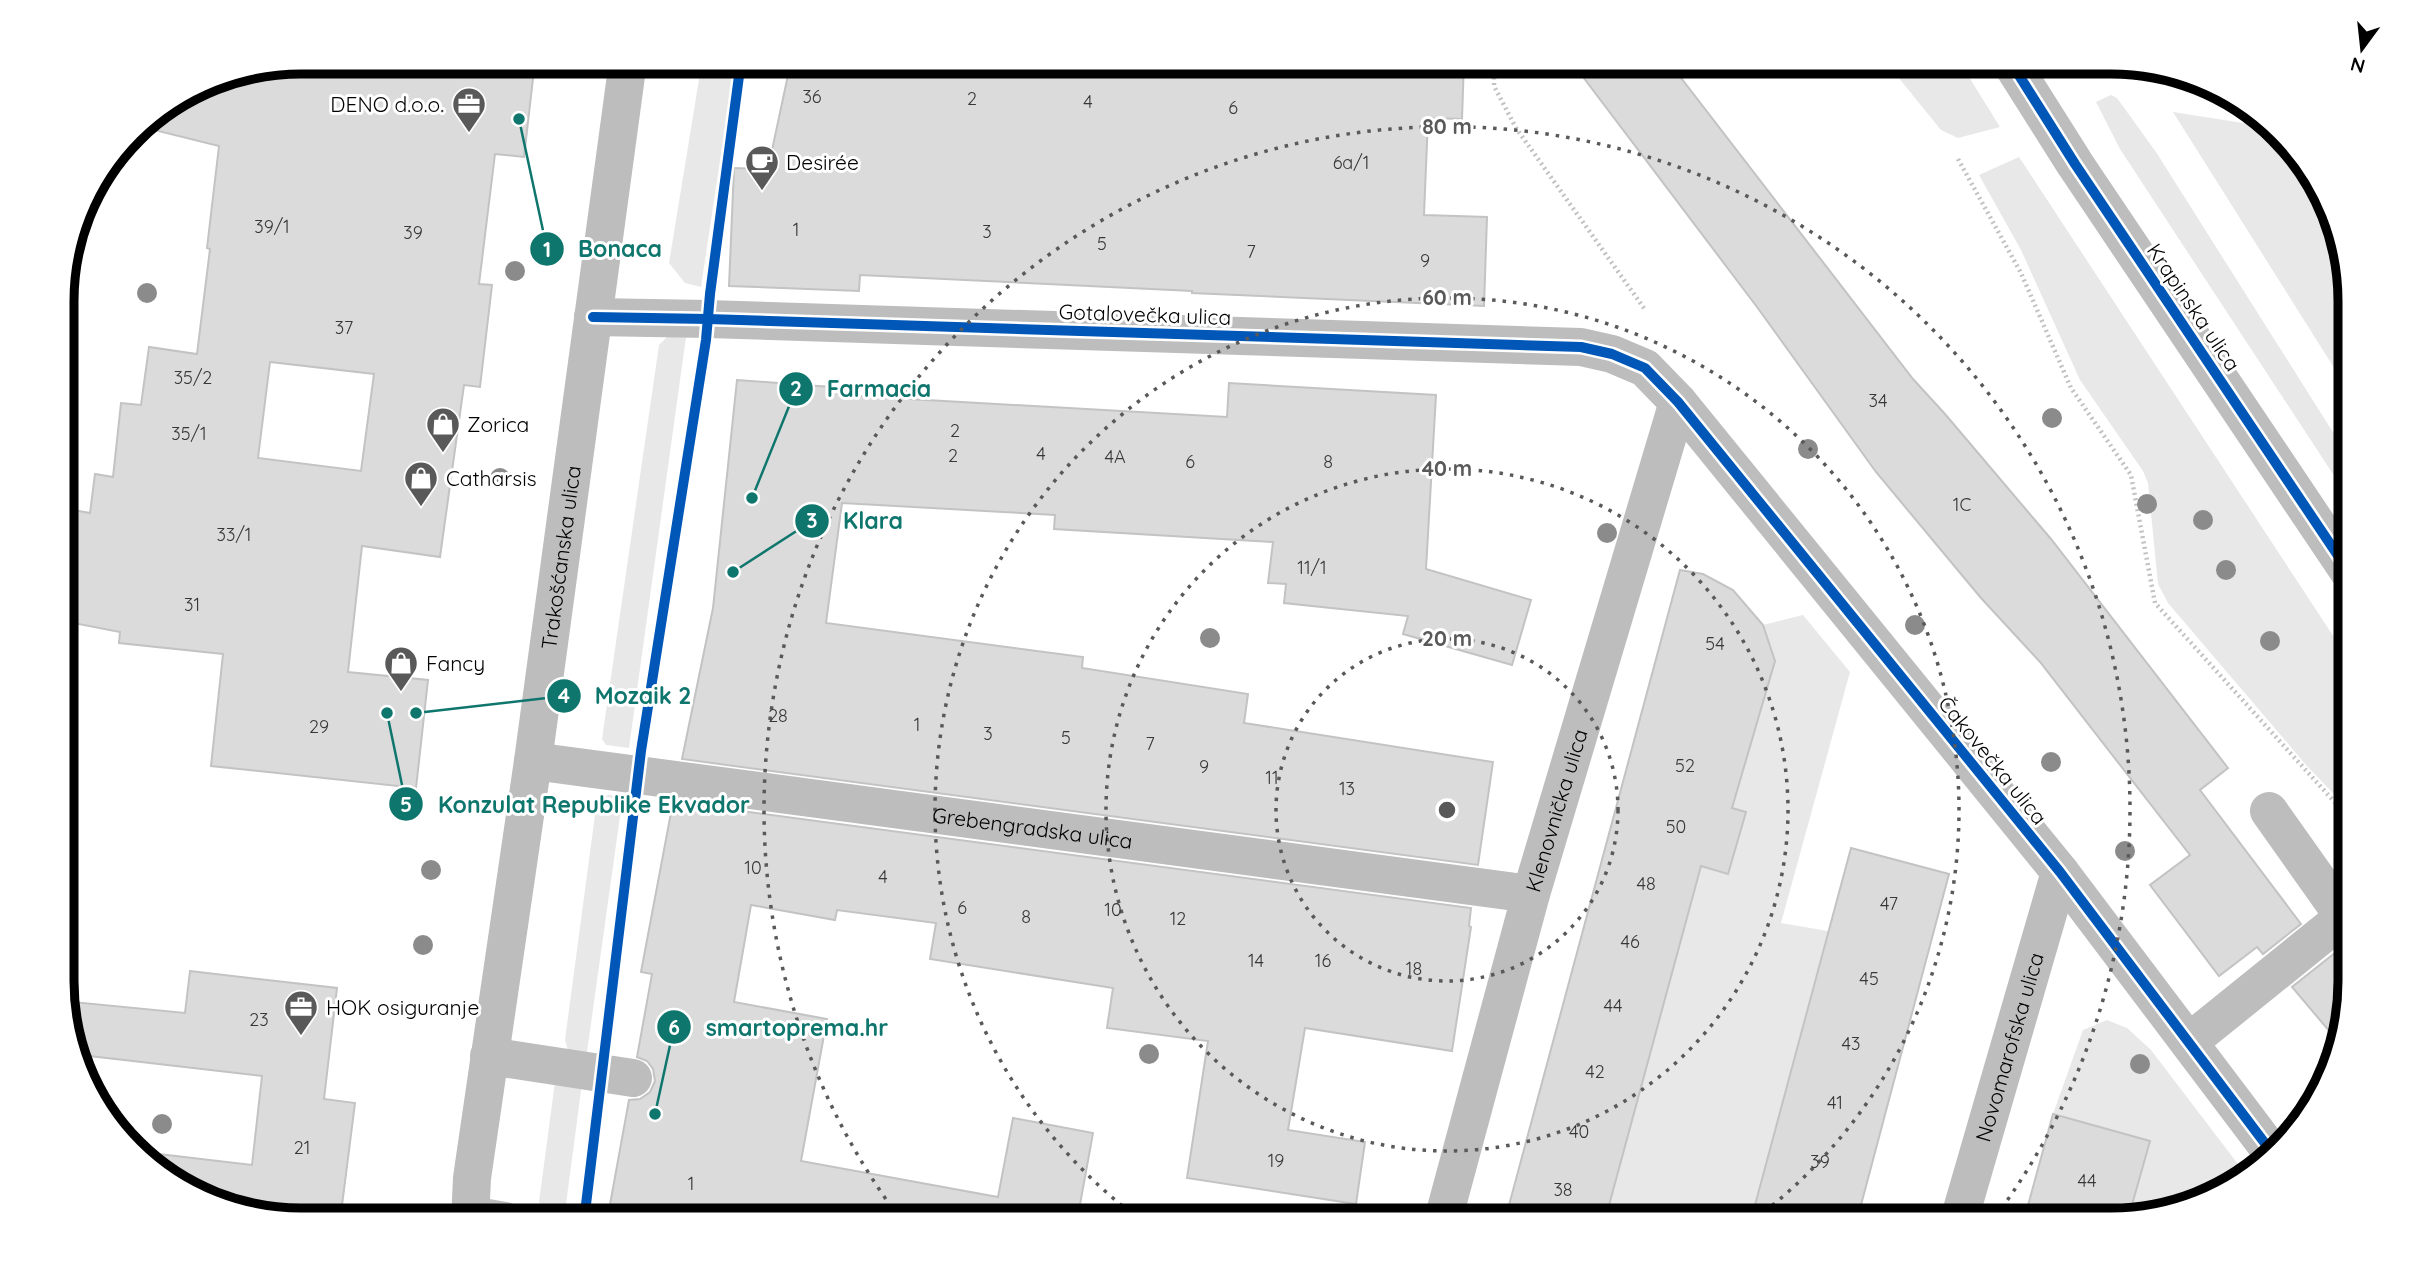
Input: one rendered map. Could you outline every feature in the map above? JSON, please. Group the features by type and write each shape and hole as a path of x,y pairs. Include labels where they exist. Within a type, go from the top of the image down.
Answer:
{"street":[{"name":"Trakošćanska ulica","path":"480,1209 472,1178 533,761 626,74"},
{"name":"Krapinska ulica","path":"2018,74 2338,556"},
{"name":"Gotalovečka ulica","path":"593,317 1581,347 1612,354 1645,368 1678,402"},
{"name":"Čakovečka ulica","path":"1678,402 2060,872 2267,1145"},
{"name":"Klenovnička ulica","path":"1446,1208 1531,894 1678,402"},
{"name":"Grebengradska ulica","path":"533,761 1531,894"},
{"path":"2269,811 2338,909"},
{"name":"Novomarofska ulica","path":"1962,1208 2060,872"},
{"path":"2189,1042 2338,922"},
{"path":"489,1056 633,1078"}],"path":[{"path":"1494,74 1494,86 1516,128 1646,311"},
{"path":"1958,159 2021,273 2071,388 2131,475 2155,603 2338,806"}],"shaded area":[{"path":"700,74 733,74 701,287 685,283 669,263"},
{"path":"1896,74 1967,74 2000,127 1958,138 1941,130"},
{"path":"2111,95 2117,98 2156,152 2338,440 2338,482 2120,149 2096,102"},
{"path":"2173,112 2253,125 2291,162 2307,187 2330,242 2336,271 2338,374"},
{"path":"2019,157 2338,643 2338,798 2168,603 2158,584 2148,483 2143,471 2080,380 2021,250 1979,175"},
{"path":"667,337 686,337 629,748 606,745 602,739 659,345"},
{"path":"1803,615 1850,672 1781,923 1828,931 1754,1208 1608,1208 1701,866 1728,873 1745,812 1732,808 1775,661 1763,625"},
{"path":"608,795 623,795 587,1052 568,1050 565,1040 597,800"},
{"path":"2107,1020 2127,1028 2151,1050 2240,1167 2211,1185 2183,1196 2131,1207 2150,1141 2053,1114 2083,1030"},
{"path":"555,1082 582,1083 565,1209 548,1209 539,1202"}],"building":[{"path":"534,74 524,157 495,154 479,284 492,285 480,387 464,385 440,557 362,546 348,672 428,680 416,788 211,766 223,654 119,643 120,632 74,623 74,510 90,513 95,474 113,477 121,403 141,405 149,347 197,354 219,146 152,129 200,97 242,81 271,75","holes":["270,362 374,374 361,471 258,458"]},
{"path":"788,74 1464,74 1462,119 1428,118 1424,215 1487,217 1484,306 860,275 859,291 729,286 734,168 768,169"},
{"path":"1581,74 1678,74 1913,379 2051,539 2228,768 2200,790 2301,924 2263,954 2257,947 2219,976 2150,885 2190,855 2040,662 1981,598 1876,472 1757,307"},
{"path":"737,380 858,389 857,396 1227,417 1229,383 1436,395 1426,569 1531,600 1512,665 1403,634 1408,616 1284,603 1286,584 1268,583 1273,542 1054,529 1055,515 842,503 826,623 1083,657 1082,668 1248,694 1244,723 1493,762 1478,865 682,759 713,608"},
{"path":"1680,570 1703,574 1733,590 1763,625 1775,661 1732,808 1746,812 1728,874 1701,866 1608,1208 1508,1208"},
{"path":"673,802 1471,908 1471,927 1452,1051 1305,1028 1288,1130 1365,1142 1356,1204 1187,1178 1208,1041 1107,1028 1113,988 930,959 936,923 837,910 835,920 751,905 734,1002 827,1019 801,1161 998,1197 1013,1118 1093,1133 1079,1209 609,1209 629,1100 640,1099 650,1092 655,1081 653,1069 647,1061 637,1057 652,974 641,972"},
{"path":"1851,848 1949,874 1860,1208 1754,1208"},
{"path":"2338,951 2336,1011 2331,1033 2292,987"},
{"path":"190,971 337,988 324,1099 355,1103 342,1209 271,1207 242,1201 200,1185 152,1153 252,1165 262,1076 87,1056 75,1002 185,1013"},
{"path":"2053,1114 2150,1141 2131,1207 2027,1208"}],"cycle path":[{"path":"585,1209 641,751 706,340 739,74"},
{"path":"2018,74 2075,164 2338,556"},
{"path":"593,317 1581,347 1612,354 1645,368 1678,402 2060,872 2267,1145"}],"place":[{"name":"Bonaca","path":"519,119"},
{"name":"DENO d.o.o.","path":"469,134"},
{"name":"Desirée","path":"762,192"},
{"name":"Zorica","path":"443,454"},
{"name":"Farmacia","path":"752,498"},
{"name":"Catharsis","path":"421,508"},
{"name":"Klara","path":"733,572"},
{"name":"Fancy","path":"401,693"},
{"name":"Konzulat Republike Ekvador","path":"387,713"},
{"name":"Mozaik 2","path":"416,713"},
{"name":"HOK osiguranje","path":"301,1037"},
{"name":"smartoprema.hr","path":"655,1114"}]}
